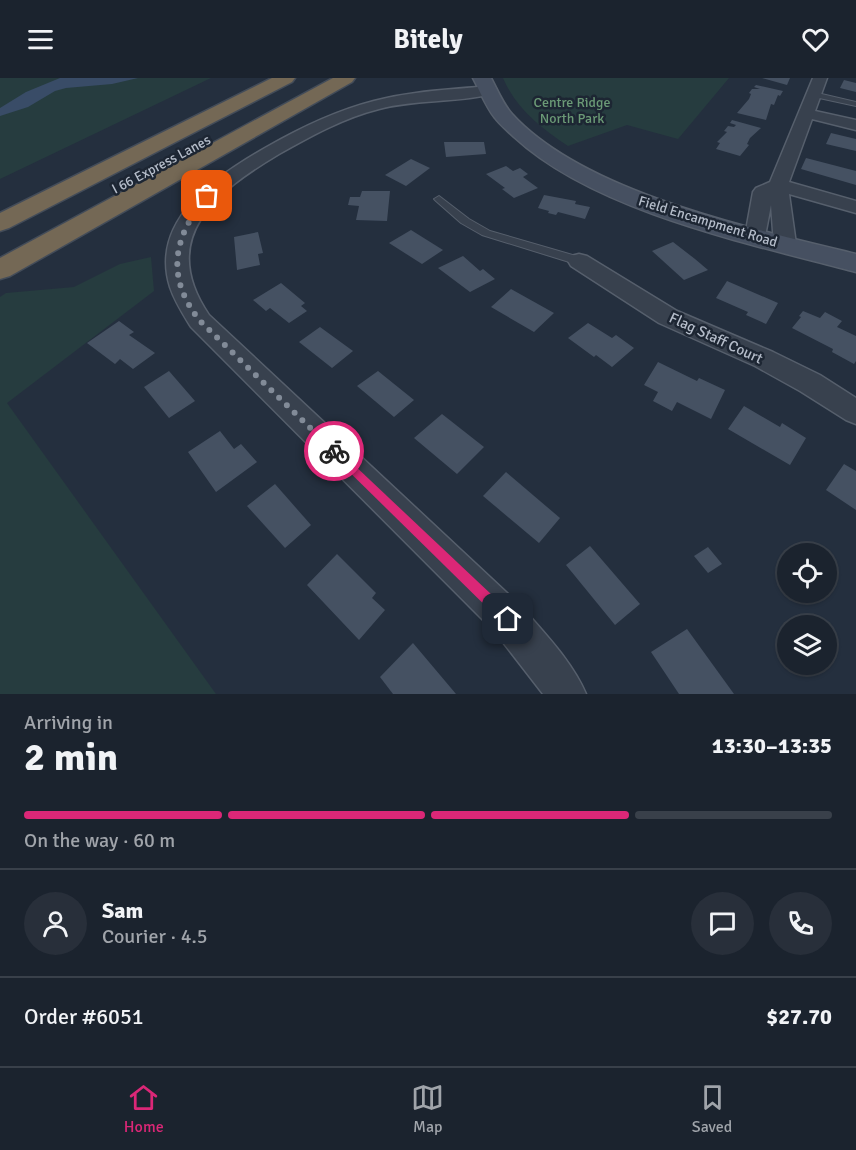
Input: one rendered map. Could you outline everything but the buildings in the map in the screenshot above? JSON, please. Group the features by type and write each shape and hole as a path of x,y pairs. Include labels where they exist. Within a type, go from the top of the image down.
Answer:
{"highway":[{"path":"0,206 262,78"},
{"name":"I 66 Express Lanes","path":"0,223 286,78"},
{"name":"I 66 Express Lanes","path":"0,249 322,78"},
{"path":"0,270 346,78"}],"street":[{"path":"785,244 778,185 820,78"},
{"path":"484,85 398,100 351,112 305,132 233,175 207,196 189,220 180,240 177,262 179,283 189,307 200,321 508,619 540,657 566,694"},
{"name":"Field Encampment Road","path":"484,85 501,112 527,138 590,178 662,209 856,263"},
{"path":"805,113 856,125"},
{"path":"755,236 763,192 778,185 856,207"},
{"name":"Flag Staff Court","path":"579,261 668,317 764,359 810,383 856,412"}],"lane":[{"path":"813,94 856,104"},
{"path":"438,199 465,221 486,233 579,261"}],"green space":[{"path":"0,78 211,78 0,179"},
{"name":"Centre Ridge North Park","path":"503,78 729,78 678,139 627,125 568,146 530,117 508,89"},
{"path":"151,257 154,291 7,403 216,694 0,694 0,297 6,293 74,287 120,264"}],"water":[{"path":"60,78 138,78 112,84 55,91 28,107 0,116 0,108 26,92"}],"way so far":[{"path":"207,196 189,220 180,240 177,262 179,283 189,307 200,321 334,451"}],"route":[{"path":"334,451 508,619"}]}
